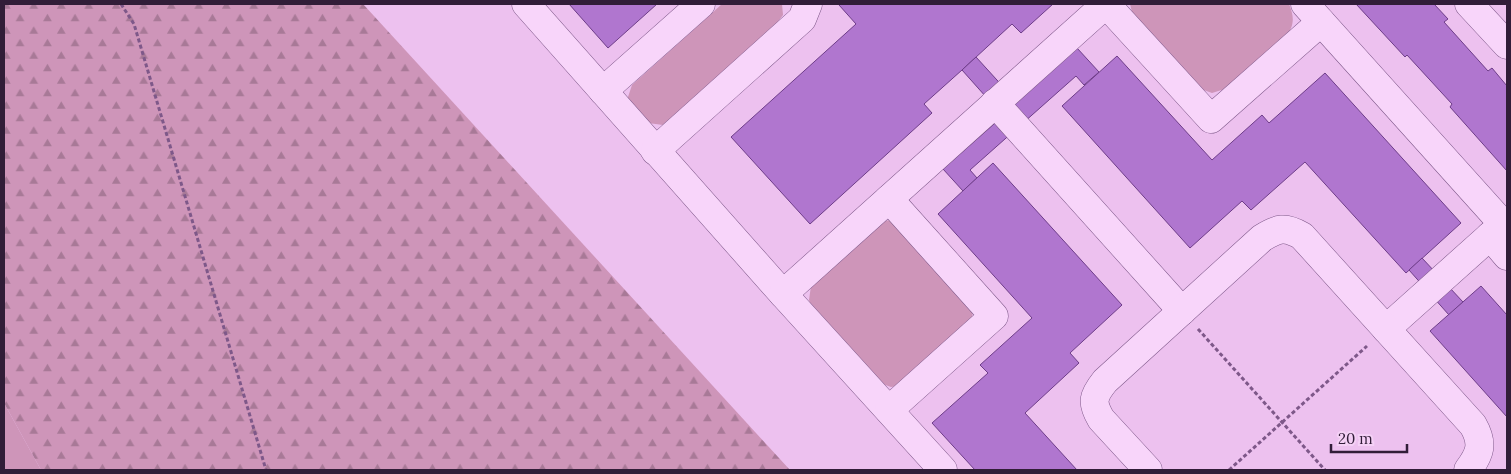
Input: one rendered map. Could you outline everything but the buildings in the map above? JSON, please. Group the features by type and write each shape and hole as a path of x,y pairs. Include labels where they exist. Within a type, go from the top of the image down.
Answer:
{"lane":[{"path":"526,4 655,151 943,470"},
{"path":"603,91 701,4"},
{"path":"655,151 802,19 808,4"},
{"path":"783,294 1106,4 1211,119 1313,13 1502,234 1386,329"},
{"path":"1469,4 1507,45"},
{"path":"996,103 1182,311"},
{"path":"889,199 994,316 889,410"},
{"path":"1148,470 1095,410 1094,400 1097,391 1105,381 1262,238 1281,229 1292,230 1302,236 1473,425 1480,443 1478,457 1468,470"}],"path":[{"path":"121,4 134,24 266,470"},
{"path":"1182,311 1325,470"},
{"path":"1229,470 1386,329"}],"green space":[{"path":"4,4 363,4 790,470 41,470 4,403"},
{"path":"722,4 782,4 783,15 777,23 670,121 663,125 648,123 629,104 628,97 632,85"},
{"path":"1130,4 1289,4 1293,20 1286,36 1228,88 1212,93 1201,89 1132,12"},
{"path":"891,220 973,311 972,318 898,386 891,387 880,383 811,307 809,300 811,286 884,221"},
{"path":"4,403 41,470 4,470"}]}
